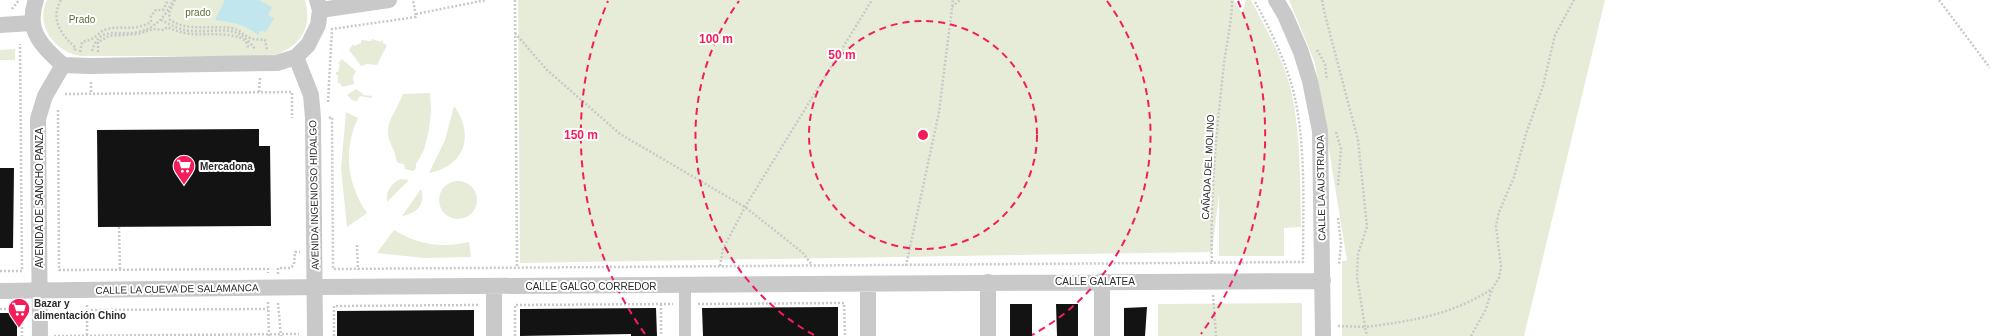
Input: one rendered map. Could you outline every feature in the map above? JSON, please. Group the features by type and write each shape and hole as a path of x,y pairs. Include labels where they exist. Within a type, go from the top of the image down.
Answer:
{"street":[{"path":"36,0 32,23 38,40 50,54 68,60 260,60 277,64 296,57 308,45 318,25 319,5 389,0"},
{"name":"CALLE LA AUSTRIADA","path":"1276,0 1285,15 1301,52 1310,81 1320,130 1323,331"},
{"path":"0,25 32,23"},
{"name":"AVENIDA INGENIOSO HIDALGO","path":"296,57 311,95 313,118 315,335"},
{"name":"AVENIDA DE SANCHO PANZA","path":"40,336 38,119 44,96 68,60"},
{"name":"CALLE LA CUEVA DE SALAMANCA","path":"0,291 40,291 268,281 315,287"},
{"path":"1102,281 1102,336"},
{"name":"CALLE GALATEA","path":"868,284 1102,281 1323,281"},
{"path":"988,282 988,336"},
{"path":"868,284 868,336"},
{"name":"CALLE GALGO CORREDOR","path":"315,287 868,284"},
{"path":"685,285 685,336"},
{"path":"494,287 494,336"}],"path":[{"path":"61,0 56,15 57,24 67,41 76,48 68,60"},
{"path":"90,61 81,56 80,48 82,42 91,39 97,34 106,30 136,29 145,26 151,22 151,16 156,10 163,10 168,0"},
{"path":"174,0 169,14 170,20 184,26 232,28 242,32 250,38 265,40 267,45 267,55 260,60"},
{"path":"91,94 90,61 93,44 101,36 109,32 137,33 149,28 168,13 174,0"},
{"path":"416,14 486,0"},
{"path":"515,0 517,268"},
{"path":"720,266 723,249 745,207 872,0"},
{"path":"906,265 939,112 953,0"},
{"path":"952,8 960,0"},
{"name":"CAÑADA DEL MOLINO","path":"1216,336 1212,262 1217,129 1223,66 1232,14 1232,0"},
{"path":"329,118 332,117 333,269 1303,262 1302,158 1295,98 1278,45 1254,0"},
{"path":"1322,0 1358,140 1367,227 1358,254 1357,277 1367,336"},
{"path":"1470,336 1486,309 1492,289 1499,278 1501,267 1496,226 1499,212 1514,177 1526,134 1543,86 1555,35 1574,0"},
{"path":"1938,0 1990,68"},
{"path":"161,20 192,32 233,31 249,40 260,60 260,92"},
{"path":"90,61 98,56 98,42 109,36 138,34 153,29 163,30 168,27 191,34 230,35 240,38 248,44 248,54 260,60"},
{"path":"515,33 547,70 620,134 745,207 802,252 812,265"},
{"path":"0,271 22,271 20,44"},
{"path":"58,94 292,92 292,118"},
{"path":"58,108 59,270 268,269 269,335"},
{"path":"120,227 120,270"},
{"path":"357,245 358,273"},
{"path":"1323,331 1419,320 1475,300 1492,289"},
{"path":"661,304 661,336"},
{"path":"40,336 334,335 334,306 478,305 478,312"},
{"path":"0,309 22,309 22,336"},
{"path":"87,310 268,309"}],"green space":[{"path":"47,0 305,0 307,20 306,28 297,42 291,47 273,56 81,56 63,50 56,44 45,28 43,19"},
{"path":"518,0 1234,0 1242,13 1246,0 1251,0 1279,55 1291,90 1297,124 1301,227 1284,228 1284,256 1219,256 1219,194 1212,252 520,263"},
{"path":"1289,0 1605,0 1524,336 1342,336 1342,261 1347,261 1315,63"},
{"path":"372,39 381,42 382,40 383,43 387,45 377,65 367,64 361,66 349,50 353,44 354,46 361,43 361,40 371,41"},
{"path":"15,49 15,60 0,60 0,50"},
{"path":"342,59 356,71 353,77 354,84 342,87 340,83 338,84 338,75 336,75 336,72 338,72 340,64 338,63"},
{"path":"356,89 364,95 372,96 372,98 360,96 357,101 352,100 347,95"},
{"path":"430,93 431,111 429,129 424,150 416,164 416,168 413,171 405,169 404,164 397,162 395,152 390,142 388,127 403,94"},
{"path":"454,106 464,128 465,138 463,148 451,164 429,173 445,140"},
{"path":"346,112 358,118 350,142 349,167 355,190 367,213 347,227 341,168"},
{"path":"401,179 409,180 387,202 388,191 394,183"},
{"path":"454,181 462,181 469,184 474,189 477,200 474,211 469,216 462,219 454,219 447,216 442,211 439,204 439,196 442,189 447,184"},
{"path":"421,189 422,200 419,207 412,213 402,216"},
{"path":"394,230 412,239 430,244 449,245 469,242 471,257 424,258 377,253"},
{"path":"1302,303 1302,336 1158,336 1158,304"}],"water":[{"path":"225,0 259,0 272,7 268,15 274,18 266,32 260,31 258,35 248,28 238,24 215,20"}],"building":[{"name":"Mercadona","path":"259,129 259,146 270,146 271,226 98,227 97,130"},
{"path":"0,168 14,168 13,248 0,248"},
{"path":"1010,304 1032,304 1032,336 1010,336"},
{"path":"1056,304 1078,304 1078,336 1057,336"},
{"path":"838,307 838,336 703,336 702,308"},
{"path":"1147,307 1145,336 1124,336 1124,308"},
{"path":"656,308 657,336 631,336 631,334 520,336 520,309"},
{"path":"474,310 474,336 337,336 337,311"},
{"path":"0,313 17,313 17,336 0,336"}],"place":[{"name":"Mercadona","path":"184,186"},
{"name":"Bazar y alimentación Chino","path":"19,328"}],"park label":[{"name":"prado","path":"198,12"},
{"name":"Prado","path":"82,19"}]}
